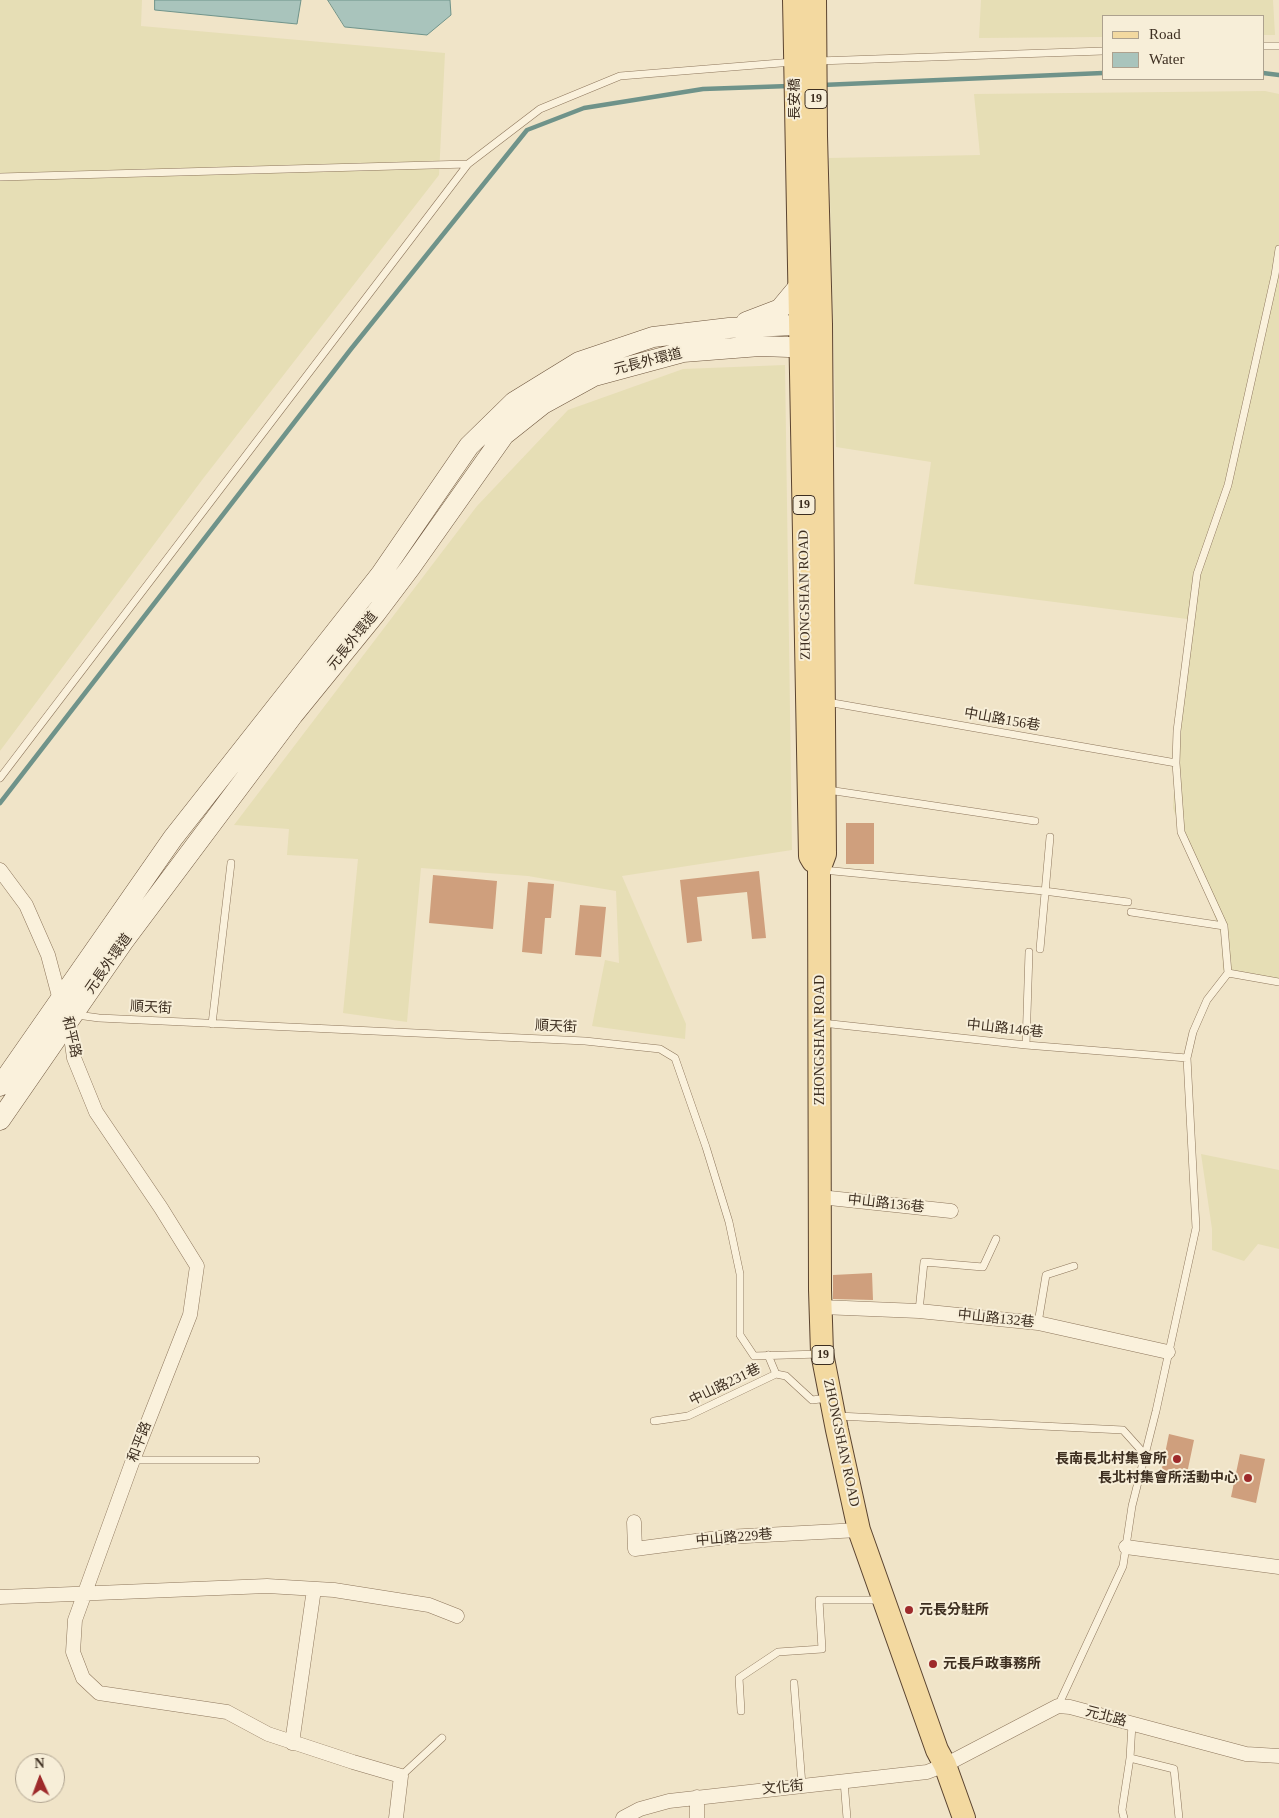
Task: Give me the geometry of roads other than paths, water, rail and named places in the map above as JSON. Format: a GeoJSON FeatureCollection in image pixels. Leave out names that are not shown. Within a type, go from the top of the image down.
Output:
{"type":"FeatureCollection","features":[{"type":"Feature","properties":{"kind":"main road","name":"19"},"geometry":{"type":"LineString","coordinates":[[794,0],[805,61]]}},
{"type":"Feature","properties":{"kind":"main road","name":"19"},"geometry":{"type":"LineString","coordinates":[[805,61],[815,0]]}},
{"type":"Feature","properties":{"kind":"main road","name":"長安橋"},"geometry":{"type":"LineString","coordinates":[[805,61],[806,137]]}},
{"type":"Feature","properties":{"kind":"main road","name":"ZHONGSHAN ROAD"},"geometry":{"type":"LineString","coordinates":[[806,137],[800,285],[811,336],[810,856],[818,870]]}},
{"type":"Feature","properties":{"kind":"main road","name":"ZHONGSHAN ROAD"},"geometry":{"type":"LineString","coordinates":[[806,137],[824,702],[825,854],[818,870],[822,1353],[859,1530],[937,1750],[964,1818]]}},
{"type":"Feature","properties":{"kind":"street"},"geometry":{"type":"LineString","coordinates":[[729,328],[780,309],[800,285]]}},
{"type":"Feature","properties":{"kind":"street","name":"元長外環道"},"geometry":{"type":"LineString","coordinates":[[0,1086],[173,838],[381,574],[469,446],[514,402],[579,362],[653,337],[729,328],[811,336]]}},
{"type":"Feature","properties":{"kind":"street","name":"元長外環道"},"geometry":{"type":"LineString","coordinates":[[0,1120],[72,1019],[129,934],[293,715],[410,568],[504,435],[544,404],[594,376],[682,352],[760,346],[811,336]]}},
{"type":"Feature","properties":{"kind":"street","name":"和平路"},"geometry":{"type":"LineString","coordinates":[[0,870],[26,905],[48,955],[60,1000],[72,1019],[74,1058],[96,1112],[161,1208],[197,1266],[190,1315],[133,1460],[75,1620],[73,1652],[83,1678],[99,1693],[227,1712],[268,1734],[292,1743],[401,1776]]}},
{"type":"Feature","properties":{"kind":"street","name":"中山路136巷"},"geometry":{"type":"LineString","coordinates":[[820,1197],[951,1211]]}},
{"type":"Feature","properties":{"kind":"street","name":"中山路132巷"},"geometry":{"type":"LineString","coordinates":[[821,1307],[919,1311],[1038,1323],[1168,1352]]}},
{"type":"Feature","properties":{"kind":"street","name":"中山路229巷"},"geometry":{"type":"LineString","coordinates":[[634,1522],[635,1549],[726,1537],[859,1530]]}},
{"type":"Feature","properties":{"kind":"street"},"geometry":{"type":"LineString","coordinates":[[1126,1547],[1279,1567]]}},
{"type":"Feature","properties":{"kind":"street"},"geometry":{"type":"LineString","coordinates":[[0,1597],[267,1586],[334,1590],[429,1605],[457,1616]]}},
{"type":"Feature","properties":{"kind":"street"},"geometry":{"type":"LineString","coordinates":[[292,1743],[314,1588]]}},
{"type":"Feature","properties":{"kind":"street"},"geometry":{"type":"LineString","coordinates":[[944,1765],[1058,1706]]}},
{"type":"Feature","properties":{"kind":"street","name":"元北路"},"geometry":{"type":"LineString","coordinates":[[1058,1706],[1070,1707],[1246,1754],[1279,1756]]}},
{"type":"Feature","properties":{"kind":"street","name":"文化街"},"geometry":{"type":"LineString","coordinates":[[623,1818],[640,1809],[669,1801],[927,1772],[944,1765]]}},
{"type":"Feature","properties":{"kind":"street"},"geometry":{"type":"LineString","coordinates":[[399,1817],[401,1776]]}},
{"type":"Feature","properties":{"kind":"street"},"geometry":{"type":"LineString","coordinates":[[697,1797],[697,1818]]}},
{"type":"Feature","properties":{"kind":"lane"},"geometry":{"type":"LineString","coordinates":[[1264,46],[1279,46]]}},
{"type":"Feature","properties":{"kind":"lane"},"geometry":{"type":"LineString","coordinates":[[0,778],[468,164],[540,109],[620,76],[805,61],[1102,52]]}},
{"type":"Feature","properties":{"kind":"lane"},"geometry":{"type":"LineString","coordinates":[[0,177],[468,164]]}},
{"type":"Feature","properties":{"kind":"lane"},"geometry":{"type":"LineString","coordinates":[[1058,1706],[1123,1566],[1132,1506],[1196,1228],[1187,1058],[1193,1032],[1207,1000],[1228,973],[1224,926],[1181,832],[1176,763],[1177,731],[1197,574],[1228,485],[1275,275],[1279,249]]}},
{"type":"Feature","properties":{"kind":"lane","name":"中山路156巷"},"geometry":{"type":"LineString","coordinates":[[824,702],[1176,763]]}},
{"type":"Feature","properties":{"kind":"lane"},"geometry":{"type":"LineString","coordinates":[[825,789],[1035,821]]}},
{"type":"Feature","properties":{"kind":"lane"},"geometry":{"type":"LineString","coordinates":[[1040,949],[1050,837]]}},
{"type":"Feature","properties":{"kind":"lane"},"geometry":{"type":"LineString","coordinates":[[212,1024],[231,863]]}},
{"type":"Feature","properties":{"kind":"lane"},"geometry":{"type":"LineString","coordinates":[[818,870],[1044,891],[1128,902]]}},
{"type":"Feature","properties":{"kind":"lane"},"geometry":{"type":"LineString","coordinates":[[1131,912],[1224,926]]}},
{"type":"Feature","properties":{"kind":"lane"},"geometry":{"type":"LineString","coordinates":[[1026,1044],[1029,952]]}},
{"type":"Feature","properties":{"kind":"lane"},"geometry":{"type":"LineString","coordinates":[[1228,973],[1279,982]]}},
{"type":"Feature","properties":{"kind":"lane","name":"順天街"},"geometry":{"type":"LineString","coordinates":[[72,1019],[98,1018],[585,1041],[660,1049],[675,1058],[706,1147],[729,1222],[740,1274],[740,1335],[754,1356],[822,1353]]}},
{"type":"Feature","properties":{"kind":"lane","name":"中山路146巷"},"geometry":{"type":"LineString","coordinates":[[820,1023],[1187,1058]]}},
{"type":"Feature","properties":{"kind":"lane"},"geometry":{"type":"LineString","coordinates":[[919,1311],[924,1262],[984,1267],[996,1239]]}},
{"type":"Feature","properties":{"kind":"lane"},"geometry":{"type":"LineString","coordinates":[[1038,1323],[1046,1275],[1074,1266]]}},
{"type":"Feature","properties":{"kind":"lane"},"geometry":{"type":"LineString","coordinates":[[768,1355],[776,1374],[786,1376],[812,1400],[833,1407],[1124,1430],[1140,1449],[1144,1458]]}},
{"type":"Feature","properties":{"kind":"lane","name":"中山路231巷"},"geometry":{"type":"LineString","coordinates":[[654,1421],[688,1416],[776,1374]]}},
{"type":"Feature","properties":{"kind":"lane"},"geometry":{"type":"LineString","coordinates":[[133,1460],[256,1460]]}},
{"type":"Feature","properties":{"kind":"lane"},"geometry":{"type":"LineString","coordinates":[[741,1711],[738,1678],[778,1652],[822,1649],[819,1600],[883,1600]]}},
{"type":"Feature","properties":{"kind":"lane"},"geometry":{"type":"LineString","coordinates":[[794,1683],[802,1786]]}},
{"type":"Feature","properties":{"kind":"lane"},"geometry":{"type":"LineString","coordinates":[[1124,1818],[1122,1810],[1130,1758],[1132,1724]]}},
{"type":"Feature","properties":{"kind":"lane"},"geometry":{"type":"LineString","coordinates":[[401,1776],[442,1738]]}},
{"type":"Feature","properties":{"kind":"lane"},"geometry":{"type":"LineString","coordinates":[[1130,1758],[1174,1769],[1179,1818]]}},
{"type":"Feature","properties":{"kind":"lane"},"geometry":{"type":"LineString","coordinates":[[844,1781],[847,1818]]}},
{"type":"Feature","properties":{"kind":"water"},"geometry":{"type":"Polygon","coordinates":[[[155,0],[301,0],[297,24],[155,10],[155,0]]]}},
{"type":"Feature","properties":{"kind":"water"},"geometry":{"type":"Polygon","coordinates":[[[328,0],[450,0],[451,15],[427,35],[345,27],[328,0]]]}},
{"type":"Feature","properties":{"kind":"waterway"},"geometry":{"type":"LineString","coordinates":[[822,85],[1102,73]]}},
{"type":"Feature","properties":{"kind":"waterway"},"geometry":{"type":"LineString","coordinates":[[1264,73],[1279,75]]}},
{"type":"Feature","properties":{"kind":"waterway"},"geometry":{"type":"LineString","coordinates":[[0,803],[351,349],[527,130],[584,108],[703,89],[789,86]]}},
{"type":"Feature","properties":{"kind":"place","name":"長南長北村集會所"},"geometry":{"type":"Point","coordinates":[1177,1459]}},
{"type":"Feature","properties":{"kind":"place","name":"長北村集會所活動中心"},"geometry":{"type":"Point","coordinates":[1248,1478]}},
{"type":"Feature","properties":{"kind":"place","name":"元長分駐所"},"geometry":{"type":"Point","coordinates":[909,1610]}},
{"type":"Feature","properties":{"kind":"place","name":"元長戶政事務所"},"geometry":{"type":"Point","coordinates":[933,1664]}}]}
